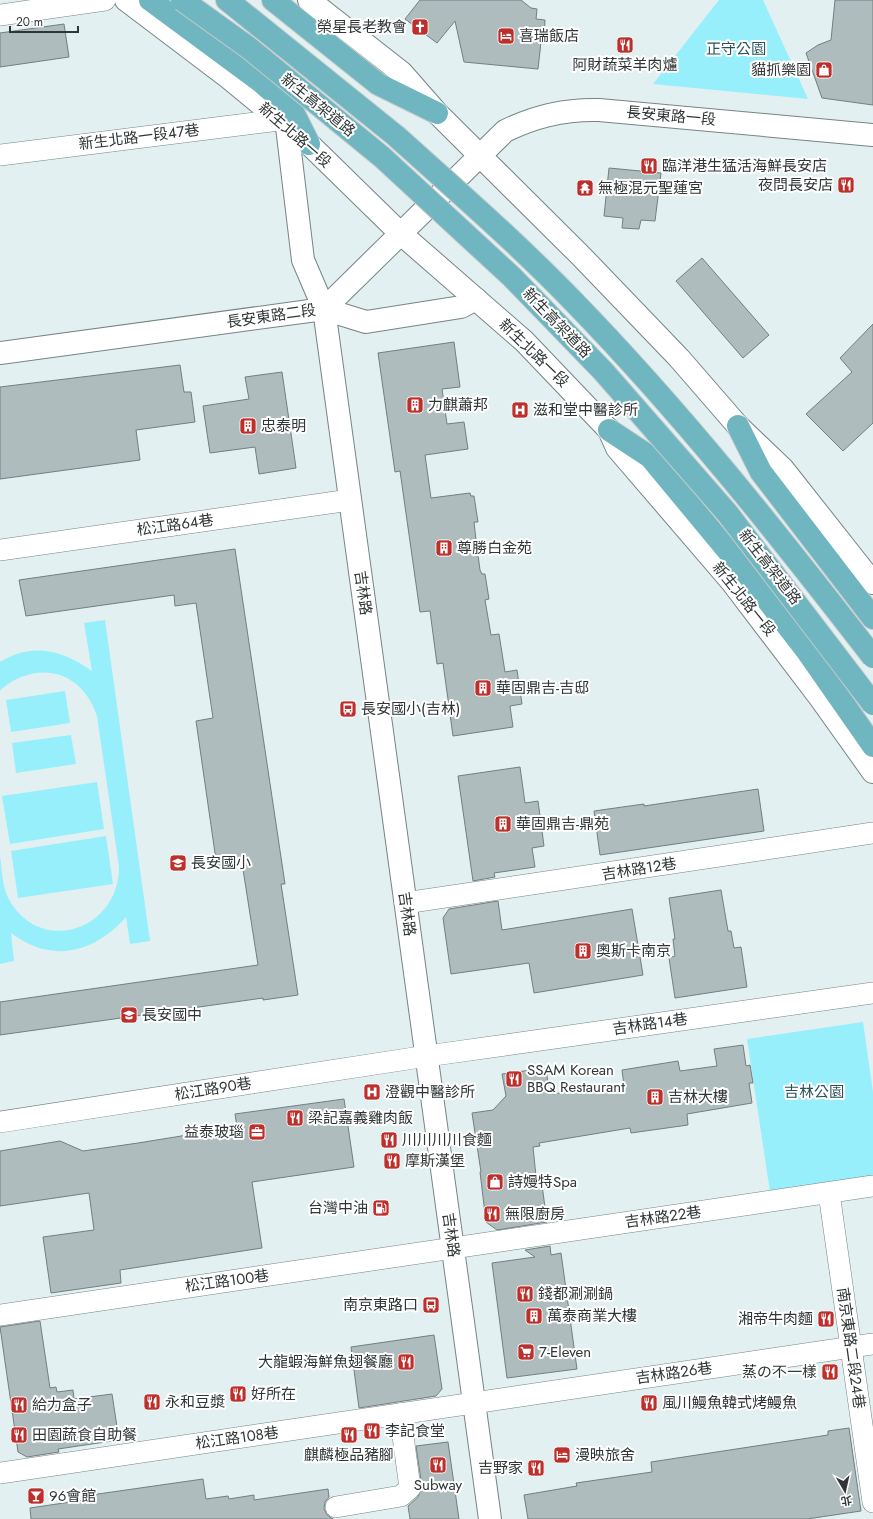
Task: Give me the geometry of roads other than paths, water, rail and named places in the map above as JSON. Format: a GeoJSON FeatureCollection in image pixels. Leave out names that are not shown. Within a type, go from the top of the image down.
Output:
{"type":"FeatureCollection","features":[{"type":"Feature","properties":{"kind":"highway"},"geometry":{"type":"LineString","coordinates":[[150,0],[261,82],[291,108],[309,144]]}},
{"type":"Feature","properties":{"kind":"highway","name":"新生高架道路"},"geometry":{"type":"LineString","coordinates":[[182,0],[249,48],[382,157],[512,277],[603,371],[723,508],[834,650],[873,704]]}},
{"type":"Feature","properties":{"kind":"highway","name":"新生高架道路"},"geometry":{"type":"LineString","coordinates":[[227,0],[396,136],[573,301],[652,386],[774,529],[873,658]]}},
{"type":"Feature","properties":{"kind":"highway"},"geometry":{"type":"LineString","coordinates":[[273,0],[378,84],[437,113]]}},
{"type":"Feature","properties":{"kind":"highway"},"geometry":{"type":"LineString","coordinates":[[738,426],[760,472],[873,618]]}},
{"type":"Feature","properties":{"kind":"highway"},"geometry":{"type":"LineString","coordinates":[[609,430],[650,456],[747,574],[806,650],[873,746]]}},
{"type":"Feature","properties":{"kind":"street"},"geometry":{"type":"LineString","coordinates":[[0,15],[104,0]]}},
{"type":"Feature","properties":{"kind":"street","name":"新生北路一段"},"geometry":{"type":"LineString","coordinates":[[126,0],[229,78],[309,144],[400,233],[524,341],[609,430],[617,448],[732,582],[812,686],[873,772]]}},
{"type":"Feature","properties":{"kind":"street"},"geometry":{"type":"LineString","coordinates":[[309,0],[402,73],[437,113],[480,154],[679,358],[738,426],[783,469],[873,583]]}},
{"type":"Feature","properties":{"kind":"street","name":"長安東路一段"},"geometry":{"type":"LineString","coordinates":[[480,154],[505,131],[516,126],[542,116],[581,109],[873,135]]}},
{"type":"Feature","properties":{"kind":"street","name":"新生北路一段47巷"},"geometry":{"type":"LineString","coordinates":[[0,155],[283,123]]}},
{"type":"Feature","properties":{"kind":"street","name":"吉林路"},"geometry":{"type":"LineString","coordinates":[[283,123],[304,260],[324,309],[490,1519]]}},
{"type":"Feature","properties":{"kind":"street","name":"長安東路二段"},"geometry":{"type":"LineString","coordinates":[[0,353],[324,309],[480,154]]}},
{"type":"Feature","properties":{"kind":"street"},"geometry":{"type":"LineString","coordinates":[[324,309],[366,322],[461,308],[476,299]]}},
{"type":"Feature","properties":{"kind":"street","name":"松江路64巷"},"geometry":{"type":"LineString","coordinates":[[0,550],[350,500]]}},
{"type":"Feature","properties":{"kind":"street","name":"吉林路12巷"},"geometry":{"type":"LineString","coordinates":[[405,903],[873,833]]}},
{"type":"Feature","properties":{"kind":"street","name":"吉林路14巷"},"geometry":{"type":"LineString","coordinates":[[427,1056],[873,993]]}},
{"type":"Feature","properties":{"kind":"street","name":"松江路90巷"},"geometry":{"type":"LineString","coordinates":[[0,1122],[427,1056]]}},
{"type":"Feature","properties":{"kind":"street","name":"吉林路22巷"},"geometry":{"type":"LineString","coordinates":[[453,1248],[873,1186]]}},
{"type":"Feature","properties":{"kind":"street","name":"南京東路二段24巷"},"geometry":{"type":"LineString","coordinates":[[829,1193],[873,1502]]}},
{"type":"Feature","properties":{"kind":"street","name":"松江路100巷"},"geometry":{"type":"LineString","coordinates":[[0,1315],[453,1248]]}},
{"type":"Feature","properties":{"kind":"street","name":"吉林路26巷"},"geometry":{"type":"LineString","coordinates":[[474,1403],[873,1344]]}},
{"type":"Feature","properties":{"kind":"street","name":"松江路108巷"},"geometry":{"type":"LineString","coordinates":[[0,1473],[474,1403]]}},
{"type":"Feature","properties":{"kind":"street"},"geometry":{"type":"LineString","coordinates":[[336,1508],[401,1496],[410,1488],[400,1414]]}},
{"type":"Feature","properties":{"kind":"place","name":"榮星長老教會"},"geometry":{"type":"Point","coordinates":[420,27]}},
{"type":"Feature","properties":{"kind":"place","name":"喜瑞飯店"},"geometry":{"type":"Point","coordinates":[506,36]}},
{"type":"Feature","properties":{"kind":"place","name":"阿財蔬菜羊肉爐"},"geometry":{"type":"Point","coordinates":[625,45]}},
{"type":"Feature","properties":{"kind":"place","name":"貓抓樂園"},"geometry":{"type":"Point","coordinates":[824,70]}},
{"type":"Feature","properties":{"kind":"place","name":"臨洋港生猛活海鮮長安店"},"geometry":{"type":"Point","coordinates":[649,166]}},
{"type":"Feature","properties":{"kind":"place","name":"夜問長安店"},"geometry":{"type":"Point","coordinates":[846,185]}},
{"type":"Feature","properties":{"kind":"place","name":"無極混元聖蓮宮"},"geometry":{"type":"Point","coordinates":[585,188]}},
{"type":"Feature","properties":{"kind":"place","name":"力麒蕭邦"},"geometry":{"type":"Point","coordinates":[415,405]}},
{"type":"Feature","properties":{"kind":"place","name":"滋和堂中醫診所"},"geometry":{"type":"Point","coordinates":[520,410]}},
{"type":"Feature","properties":{"kind":"place","name":"忠泰明"},"geometry":{"type":"Point","coordinates":[248,426]}},
{"type":"Feature","properties":{"kind":"place","name":"尊勝白金苑"},"geometry":{"type":"Point","coordinates":[444,548]}},
{"type":"Feature","properties":{"kind":"place","name":"華固鼎吉-吉邸"},"geometry":{"type":"Point","coordinates":[483,688]}},
{"type":"Feature","properties":{"kind":"place","name":"長安國小(吉林)"},"geometry":{"type":"Point","coordinates":[348,709]}},
{"type":"Feature","properties":{"kind":"place","name":"華固鼎吉-鼎苑"},"geometry":{"type":"Point","coordinates":[503,824]}},
{"type":"Feature","properties":{"kind":"place","name":"長安國小"},"geometry":{"type":"Point","coordinates":[178,863]}},
{"type":"Feature","properties":{"kind":"place","name":"奧斯卡南京"},"geometry":{"type":"Point","coordinates":[583,951]}},
{"type":"Feature","properties":{"kind":"place","name":"長安國中"},"geometry":{"type":"Point","coordinates":[129,1015]}},
{"type":"Feature","properties":{"kind":"place","name":"SSAM Korean BBQ Restaurant"},"geometry":{"type":"Point","coordinates":[514,1079]}},
{"type":"Feature","properties":{"kind":"place","name":"澄觀中醫診所"},"geometry":{"type":"Point","coordinates":[372,1092]}},
{"type":"Feature","properties":{"kind":"place","name":"吉林大樓"},"geometry":{"type":"Point","coordinates":[655,1097]}},
{"type":"Feature","properties":{"kind":"place","name":"梁記嘉義雞肉飯"},"geometry":{"type":"Point","coordinates":[295,1118]}},
{"type":"Feature","properties":{"kind":"place","name":"益泰玻瑙"},"geometry":{"type":"Point","coordinates":[257,1132]}},
{"type":"Feature","properties":{"kind":"place","name":"川川川川食麵"},"geometry":{"type":"Point","coordinates":[389,1140]}},
{"type":"Feature","properties":{"kind":"place","name":"摩斯漢堡"},"geometry":{"type":"Point","coordinates":[392,1161]}},
{"type":"Feature","properties":{"kind":"place","name":"詩嫚特Spa"},"geometry":{"type":"Point","coordinates":[495,1182]}},
{"type":"Feature","properties":{"kind":"place","name":"台灣中油"},"geometry":{"type":"Point","coordinates":[381,1208]}},
{"type":"Feature","properties":{"kind":"place","name":"無限廚房"},"geometry":{"type":"Point","coordinates":[492,1214]}},
{"type":"Feature","properties":{"kind":"place","name":"錢都涮涮鍋"},"geometry":{"type":"Point","coordinates":[525,1294]}},
{"type":"Feature","properties":{"kind":"place","name":"南京東路口"},"geometry":{"type":"Point","coordinates":[431,1305]}},
{"type":"Feature","properties":{"kind":"place","name":"萬泰商業大樓"},"geometry":{"type":"Point","coordinates":[534,1316]}},
{"type":"Feature","properties":{"kind":"place","name":"湘帝牛肉麵"},"geometry":{"type":"Point","coordinates":[826,1319]}},
{"type":"Feature","properties":{"kind":"place","name":"7-Eleven"},"geometry":{"type":"Point","coordinates":[526,1352]}},
{"type":"Feature","properties":{"kind":"place","name":"大龍蝦海鮮魚翅餐廳"},"geometry":{"type":"Point","coordinates":[406,1362]}},
{"type":"Feature","properties":{"kind":"place","name":"蒸の不一樣"},"geometry":{"type":"Point","coordinates":[830,1372]}},
{"type":"Feature","properties":{"kind":"place","name":"好所在"},"geometry":{"type":"Point","coordinates":[238,1394]}},
{"type":"Feature","properties":{"kind":"place","name":"永和豆漿"},"geometry":{"type":"Point","coordinates":[152,1402]}},
{"type":"Feature","properties":{"kind":"place","name":"風川鰻魚韓式烤鰻魚"},"geometry":{"type":"Point","coordinates":[649,1403]}},
{"type":"Feature","properties":{"kind":"place","name":"給力盒子"},"geometry":{"type":"Point","coordinates":[19,1405]}},
{"type":"Feature","properties":{"kind":"place","name":"李記食堂"},"geometry":{"type":"Point","coordinates":[372,1431]}},
{"type":"Feature","properties":{"kind":"place","name":"田園蔬食自助餐"},"geometry":{"type":"Point","coordinates":[19,1435]}},
{"type":"Feature","properties":{"kind":"place","name":"麒麟極品豬腳"},"geometry":{"type":"Point","coordinates":[349,1435]}},
{"type":"Feature","properties":{"kind":"place","name":"漫映旅舍"},"geometry":{"type":"Point","coordinates":[562,1455]}},
{"type":"Feature","properties":{"kind":"place","name":"Subway"},"geometry":{"type":"Point","coordinates":[438,1465]}},
{"type":"Feature","properties":{"kind":"place","name":"吉野家"},"geometry":{"type":"Point","coordinates":[536,1468]}},
{"type":"Feature","properties":{"kind":"place","name":"96會館"},"geometry":{"type":"Point","coordinates":[36,1496]}},
{"type":"Feature","properties":{"kind":"park label","name":"正守公園"},"geometry":{"type":"Point","coordinates":[736,49]}},
{"type":"Feature","properties":{"kind":"park label","name":"吉林公園"},"geometry":{"type":"Point","coordinates":[814,1092]}}]}
